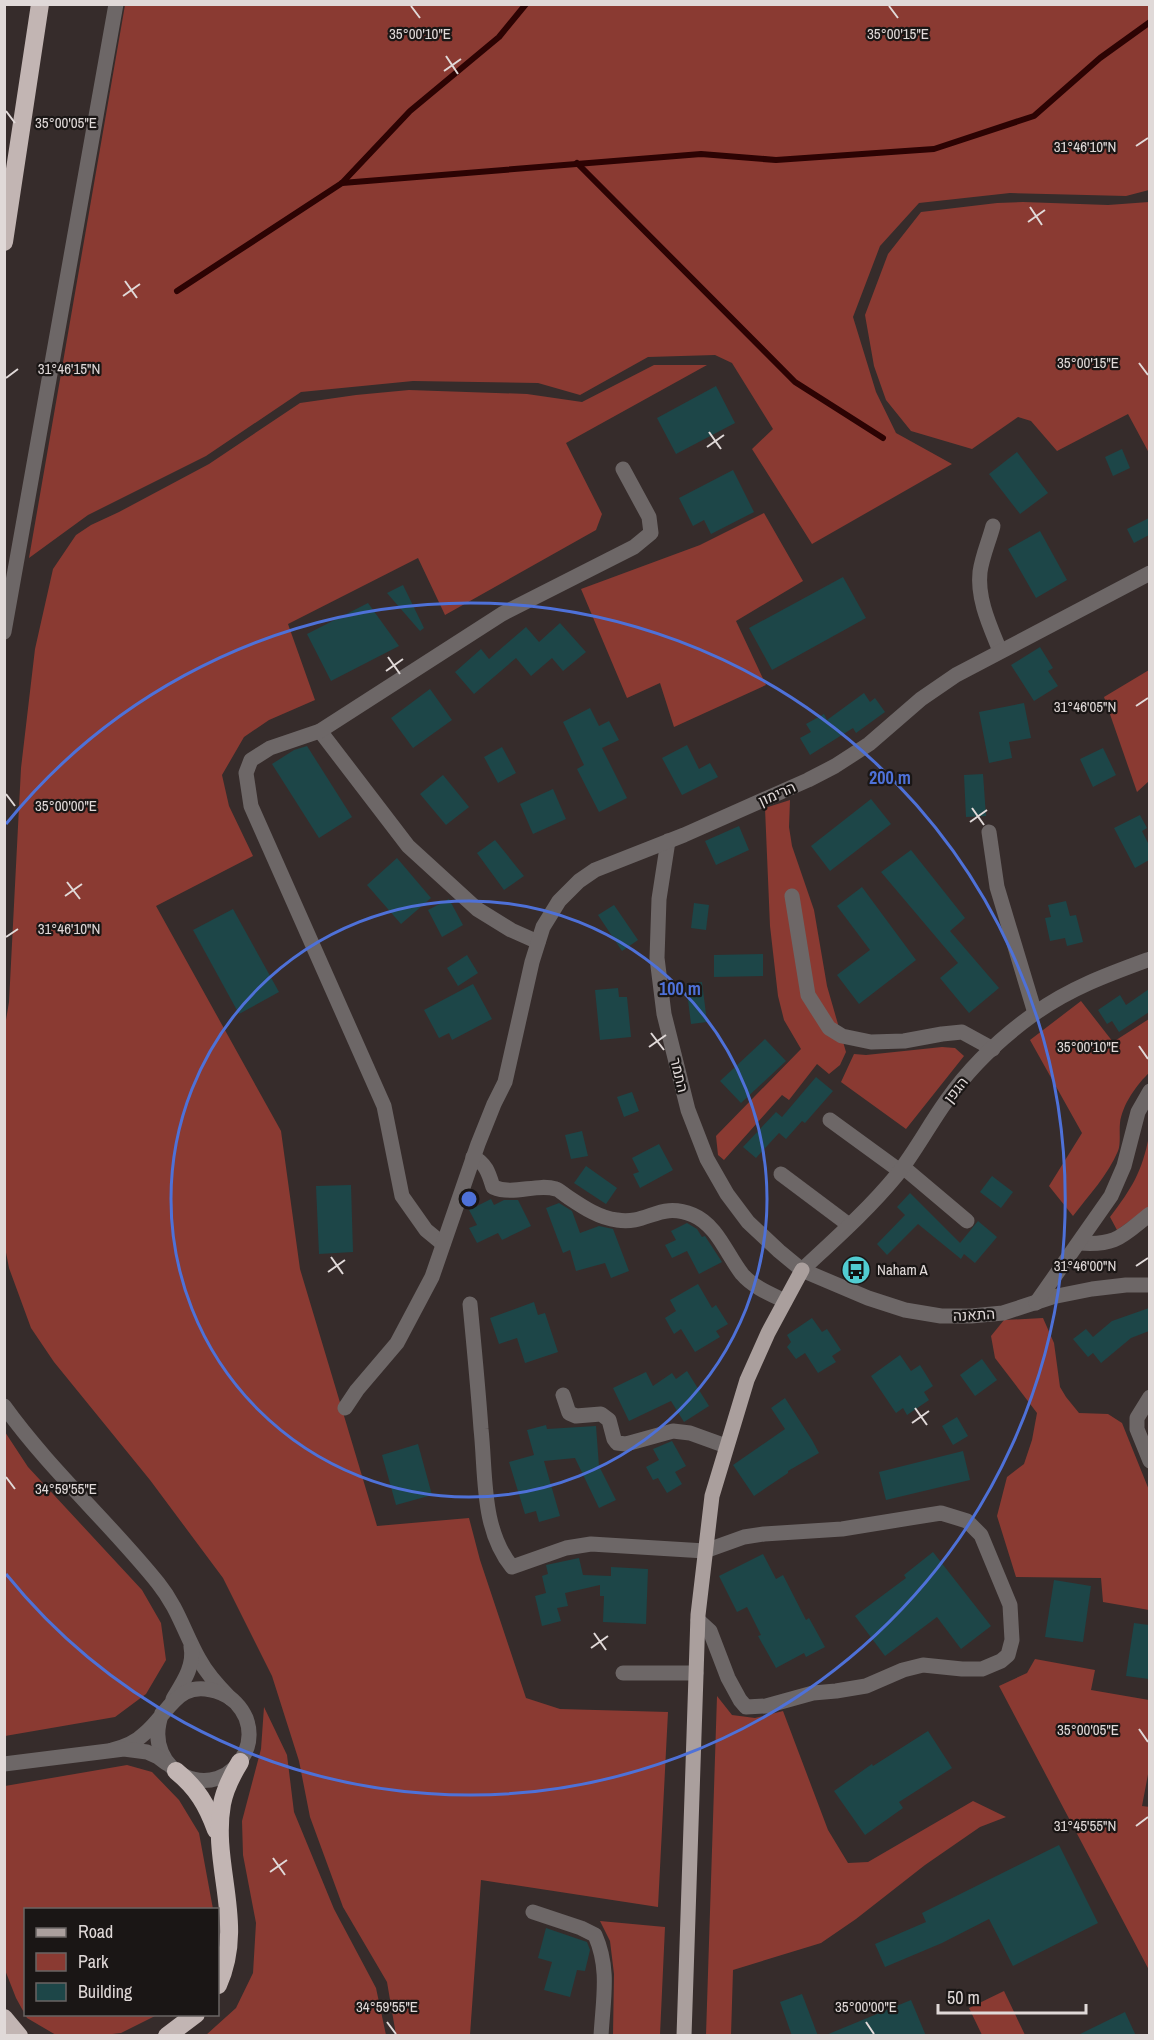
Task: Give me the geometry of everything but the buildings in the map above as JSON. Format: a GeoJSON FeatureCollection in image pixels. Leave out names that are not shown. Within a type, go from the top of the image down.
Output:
{"type":"FeatureCollection","features":[{"type":"Feature","properties":{"kind":"highway"},"geometry":{"type":"LineString","coordinates":[[4,242],[40,4]]}},
{"type":"Feature","properties":{"kind":"highway"},"geometry":{"type":"LineString","coordinates":[[13,184],[51,4]]}},
{"type":"Feature","properties":{"kind":"highway"},"geometry":{"type":"LineString","coordinates":[[219,1981],[228,1953],[230,1931],[220,1829],[222,1802],[227,1785],[240,1762]]}},
{"type":"Feature","properties":{"kind":"highway"},"geometry":{"type":"LineString","coordinates":[[173,1769],[194,1787],[204,1801],[222,1854]]}},
{"type":"Feature","properties":{"kind":"highway"},"geometry":{"type":"LineString","coordinates":[[168,2036],[193,2016]]}},
{"type":"Feature","properties":{"kind":"highway"},"geometry":{"type":"LineString","coordinates":[[4,2018],[19,2036]]}},
{"type":"Feature","properties":{"kind":"main road"},"geometry":{"type":"LineString","coordinates":[[684,2036],[698,1620],[712,1496],[747,1380],[768,1333],[802,1270]]}},
{"type":"Feature","properties":{"kind":"street"},"geometry":{"type":"LineString","coordinates":[[4,632],[116,4]]}},
{"type":"Feature","properties":{"kind":"street"},"geometry":{"type":"LineString","coordinates":[[443,1244],[426,1230],[402,1196],[384,1106],[251,806],[246,773],[251,760],[270,748],[320,731],[502,614],[634,547],[651,533],[649,517],[623,469]]}},
{"type":"Feature","properties":{"kind":"street"},"geometry":{"type":"LineString","coordinates":[[993,526],[980,572],[980,590],[985,614],[1000,651]]}},
{"type":"Feature","properties":{"kind":"street","name":"הרימון"},"geometry":{"type":"LineString","coordinates":[[345,1408],[357,1390],[397,1343],[432,1277],[473,1157],[494,1104],[506,1082],[538,942],[543,927],[559,901],[579,881],[595,870],[668,841],[836,766],[869,744],[921,699],[956,675],[1149,573]]}},
{"type":"Feature","properties":{"kind":"street"},"geometry":{"type":"LineString","coordinates":[[320,731],[408,846],[477,909],[511,930],[538,942]]}},
{"type":"Feature","properties":{"kind":"street"},"geometry":{"type":"LineString","coordinates":[[989,832],[997,887],[1035,1013]]}},
{"type":"Feature","properties":{"kind":"street","name":"התמר"},"geometry":{"type":"LineString","coordinates":[[668,841],[659,899],[657,958],[664,1014],[688,1110],[707,1159],[727,1194],[748,1222],[802,1270]]}},
{"type":"Feature","properties":{"kind":"street"},"geometry":{"type":"LineString","coordinates":[[792,896],[808,995],[829,1028],[842,1036],[871,1042],[904,1041],[962,1032],[993,1049]]}},
{"type":"Feature","properties":{"kind":"street","name":"הגפן"},"geometry":{"type":"LineString","coordinates":[[802,1270],[849,1225],[901,1169],[947,1099],[993,1049],[1035,1013],[1086,982],[1149,959]]}},
{"type":"Feature","properties":{"kind":"street"},"geometry":{"type":"LineString","coordinates":[[1036,1303],[1111,1196],[1124,1166],[1138,1112],[1149,1091]]}},
{"type":"Feature","properties":{"kind":"street"},"geometry":{"type":"LineString","coordinates":[[830,1120],[901,1169],[967,1221]]}},
{"type":"Feature","properties":{"kind":"street"},"geometry":{"type":"LineString","coordinates":[[473,1157],[481,1160],[488,1171],[493,1187],[502,1191],[557,1189],[600,1216],[619,1221],[637,1220],[666,1210],[677,1210],[695,1216],[708,1225],[750,1282],[785,1301]]}},
{"type":"Feature","properties":{"kind":"street"},"geometry":{"type":"LineString","coordinates":[[781,1174],[849,1225]]}},
{"type":"Feature","properties":{"kind":"street"},"geometry":{"type":"LineString","coordinates":[[1079,1243],[1099,1245],[1112,1242],[1149,1214]]}},
{"type":"Feature","properties":{"kind":"street","name":"התאנה"},"geometry":{"type":"LineString","coordinates":[[802,1270],[868,1298],[904,1310],[941,1316],[1003,1313],[1092,1289],[1149,1285]]}},
{"type":"Feature","properties":{"kind":"street"},"geometry":{"type":"LineString","coordinates":[[470,1304],[484,1479],[490,1517],[504,1556],[512,1567],[566,1548],[591,1544],[705,1551],[744,1537],[842,1529],[941,1513],[967,1521],[981,1535],[1010,1605],[1012,1640],[1008,1655],[1001,1661],[981,1669],[923,1665],[903,1670],[866,1686],[813,1693],[766,1706],[746,1707],[728,1678],[710,1631],[698,1620]]}},
{"type":"Feature","properties":{"kind":"street"},"geometry":{"type":"LineString","coordinates":[[563,1395],[569,1413],[576,1416],[601,1414],[609,1420],[617,1443],[626,1444],[673,1431],[690,1433],[726,1446]]}},
{"type":"Feature","properties":{"kind":"street"},"geometry":{"type":"LineString","coordinates":[[1149,1397],[1137,1418],[1137,1429],[1149,1461]]}},
{"type":"Feature","properties":{"kind":"street"},"geometry":{"type":"LineString","coordinates":[[4,1406],[36,1447],[158,1583],[173,1605],[205,1669],[241,1708],[249,1728],[246,1749],[240,1762],[223,1776],[209,1780],[195,1780],[173,1769],[158,1756],[130,1749],[4,1764]]}},
{"type":"Feature","properties":{"kind":"street"},"geometry":{"type":"LineString","coordinates":[[173,1769],[162,1755],[158,1741],[158,1727],[189,1667],[192,1653],[190,1638]]}},
{"type":"Feature","properties":{"kind":"street"},"geometry":{"type":"LineString","coordinates":[[623,1673],[696,1673]]}},
{"type":"Feature","properties":{"kind":"street"},"geometry":{"type":"LineString","coordinates":[[112,1750],[128,1745],[142,1736],[183,1693],[197,1689],[218,1691],[230,1698]]}},
{"type":"Feature","properties":{"kind":"street"},"geometry":{"type":"LineString","coordinates":[[533,1912],[595,1935],[605,1965],[601,2036]]}},
{"type":"Feature","properties":{"kind":"green space"},"geometry":{"type":"Polygon","coordinates":[[[125,5],[1149,5],[1149,190],[1126,196],[1010,193],[919,203],[880,246],[853,317],[876,392],[896,433],[952,464],[812,544],[752,449],[773,429],[732,363],[715,355],[648,357],[580,395],[538,383],[413,381],[301,392],[206,456],[88,515],[29,558],[125,5]]]}},
{"type":"Feature","properties":{"kind":"green space"},"geometry":{"type":"Polygon","coordinates":[[[1023,202],[1108,205],[1149,202],[1149,453],[1128,414],[1057,451],[1031,421],[1018,417],[972,449],[911,431],[886,400],[874,366],[865,315],[888,254],[921,212],[1023,202]]]}},
{"type":"Feature","properties":{"kind":"green space"},"geometry":{"type":"Polygon","coordinates":[[[654,365],[707,365],[566,443],[602,514],[596,530],[445,615],[418,558],[288,624],[315,700],[269,720],[244,737],[222,775],[229,806],[253,856],[156,906],[281,1131],[300,1269],[377,1526],[469,1518],[480,1560],[526,1698],[560,1709],[668,1712],[658,1907],[481,1880],[470,2035],[396,2035],[387,1982],[343,1907],[310,1817],[299,1761],[272,1676],[223,1578],[150,1480],[54,1362],[31,1328],[9,1268],[4,1242],[4,1032],[9,1002],[21,768],[35,649],[53,569],[76,535],[209,464],[300,403],[409,390],[527,394],[582,402],[654,365]]]}},
{"type":"Feature","properties":{"kind":"green space"},"geometry":{"type":"Polygon","coordinates":[[[764,513],[803,581],[736,621],[766,685],[674,727],[660,683],[627,698],[581,589],[700,545],[764,513]]]}},
{"type":"Feature","properties":{"kind":"green space"},"geometry":{"type":"Polygon","coordinates":[[[1149,670],[1149,781],[1137,792],[1104,697],[1149,670]]]}},
{"type":"Feature","properties":{"kind":"green space"},"geometry":{"type":"Polygon","coordinates":[[[790,800],[789,827],[792,846],[814,910],[827,986],[846,1052],[840,1065],[829,1074],[817,1064],[789,1100],[782,1095],[724,1160],[718,1155],[716,1136],[801,1049],[784,1020],[778,996],[770,926],[765,808],[790,800]]]}},
{"type":"Feature","properties":{"kind":"green space"},"geometry":{"type":"Polygon","coordinates":[[[1081,1001],[1113,1042],[1149,1019],[1150,1072],[1135,1089],[1121,1116],[1119,1148],[1114,1160],[1098,1185],[1073,1216],[1049,1186],[1082,1133],[1030,1040],[1081,1001]]]}},
{"type":"Feature","properties":{"kind":"green space"},"geometry":{"type":"Polygon","coordinates":[[[942,1047],[955,1048],[964,1056],[906,1129],[841,1082],[854,1054],[866,1055],[942,1047]]]}},
{"type":"Feature","properties":{"kind":"green space"},"geometry":{"type":"Polygon","coordinates":[[[1149,1136],[1149,1207],[1117,1230],[1110,1217],[1135,1179],[1149,1136]]]}},
{"type":"Feature","properties":{"kind":"green space"},"geometry":{"type":"Polygon","coordinates":[[[1043,1318],[1054,1343],[1060,1387],[1066,1397],[1079,1413],[1108,1414],[1122,1423],[1149,1490],[1149,1610],[1103,1602],[1101,1578],[1016,1577],[997,1516],[1007,1477],[1024,1464],[1032,1440],[1037,1413],[995,1358],[991,1336],[1004,1320],[1043,1318]]]}},
{"type":"Feature","properties":{"kind":"green space"},"geometry":{"type":"Polygon","coordinates":[[[5,1432],[28,1467],[142,1590],[161,1623],[166,1660],[146,1694],[115,1717],[5,1736],[5,1432]]]}},
{"type":"Feature","properties":{"kind":"green space"},"geometry":{"type":"Polygon","coordinates":[[[1035,1659],[1095,1670],[1091,1690],[1149,1700],[1149,1769],[1142,1806],[1150,1807],[1149,1970],[999,1686],[1027,1673],[1035,1659]]]}},
{"type":"Feature","properties":{"kind":"green space"},"geometry":{"type":"Polygon","coordinates":[[[717,1696],[732,1715],[755,1718],[783,1711],[828,1830],[848,1863],[868,1862],[973,1801],[1006,1817],[980,1827],[821,1943],[733,1970],[731,2036],[706,2035],[717,1696]]]}},
{"type":"Feature","properties":{"kind":"green space"},"geometry":{"type":"Polygon","coordinates":[[[264,1707],[287,1755],[294,1812],[334,1909],[376,1988],[386,2035],[206,2035],[236,2008],[253,1973],[256,1923],[243,1855],[242,1821],[261,1749],[264,1707]]]}},
{"type":"Feature","properties":{"kind":"green space"},"geometry":{"type":"Polygon","coordinates":[[[127,1765],[152,1772],[179,1800],[199,1833],[213,1908],[24,1908],[24,2013],[5,1970],[5,1786],[127,1765]]]}},
{"type":"Feature","properties":{"kind":"green space"},"geometry":{"type":"Polygon","coordinates":[[[600,1921],[665,1927],[660,2035],[613,2035],[614,1974],[610,1941],[600,1921]]]}},
{"type":"Feature","properties":{"kind":"green space"},"geometry":{"type":"Polygon","coordinates":[[[1004,1991],[1025,2035],[982,2035],[969,2008],[1004,1991]]]}},
{"type":"Feature","properties":{"kind":"green space"},"geometry":{"type":"Polygon","coordinates":[[[26,2016],[155,2016],[121,2033],[95,2036],[56,2035],[26,2016]]]}},
{"type":"Feature","properties":{"kind":"waterway"},"geometry":{"type":"LineString","coordinates":[[177,291],[342,183],[410,111],[499,37],[526,4]]}},
{"type":"Feature","properties":{"kind":"waterway"},"geometry":{"type":"LineString","coordinates":[[342,183],[701,154],[776,160],[934,149],[1034,116],[1100,58],[1150,22]]}},
{"type":"Feature","properties":{"kind":"waterway"},"geometry":{"type":"LineString","coordinates":[[577,163],[795,382],[883,438]]}},
{"type":"Feature","properties":{"kind":"place","name":"Naham A"},"geometry":{"type":"Point","coordinates":[856,1270]}}]}
